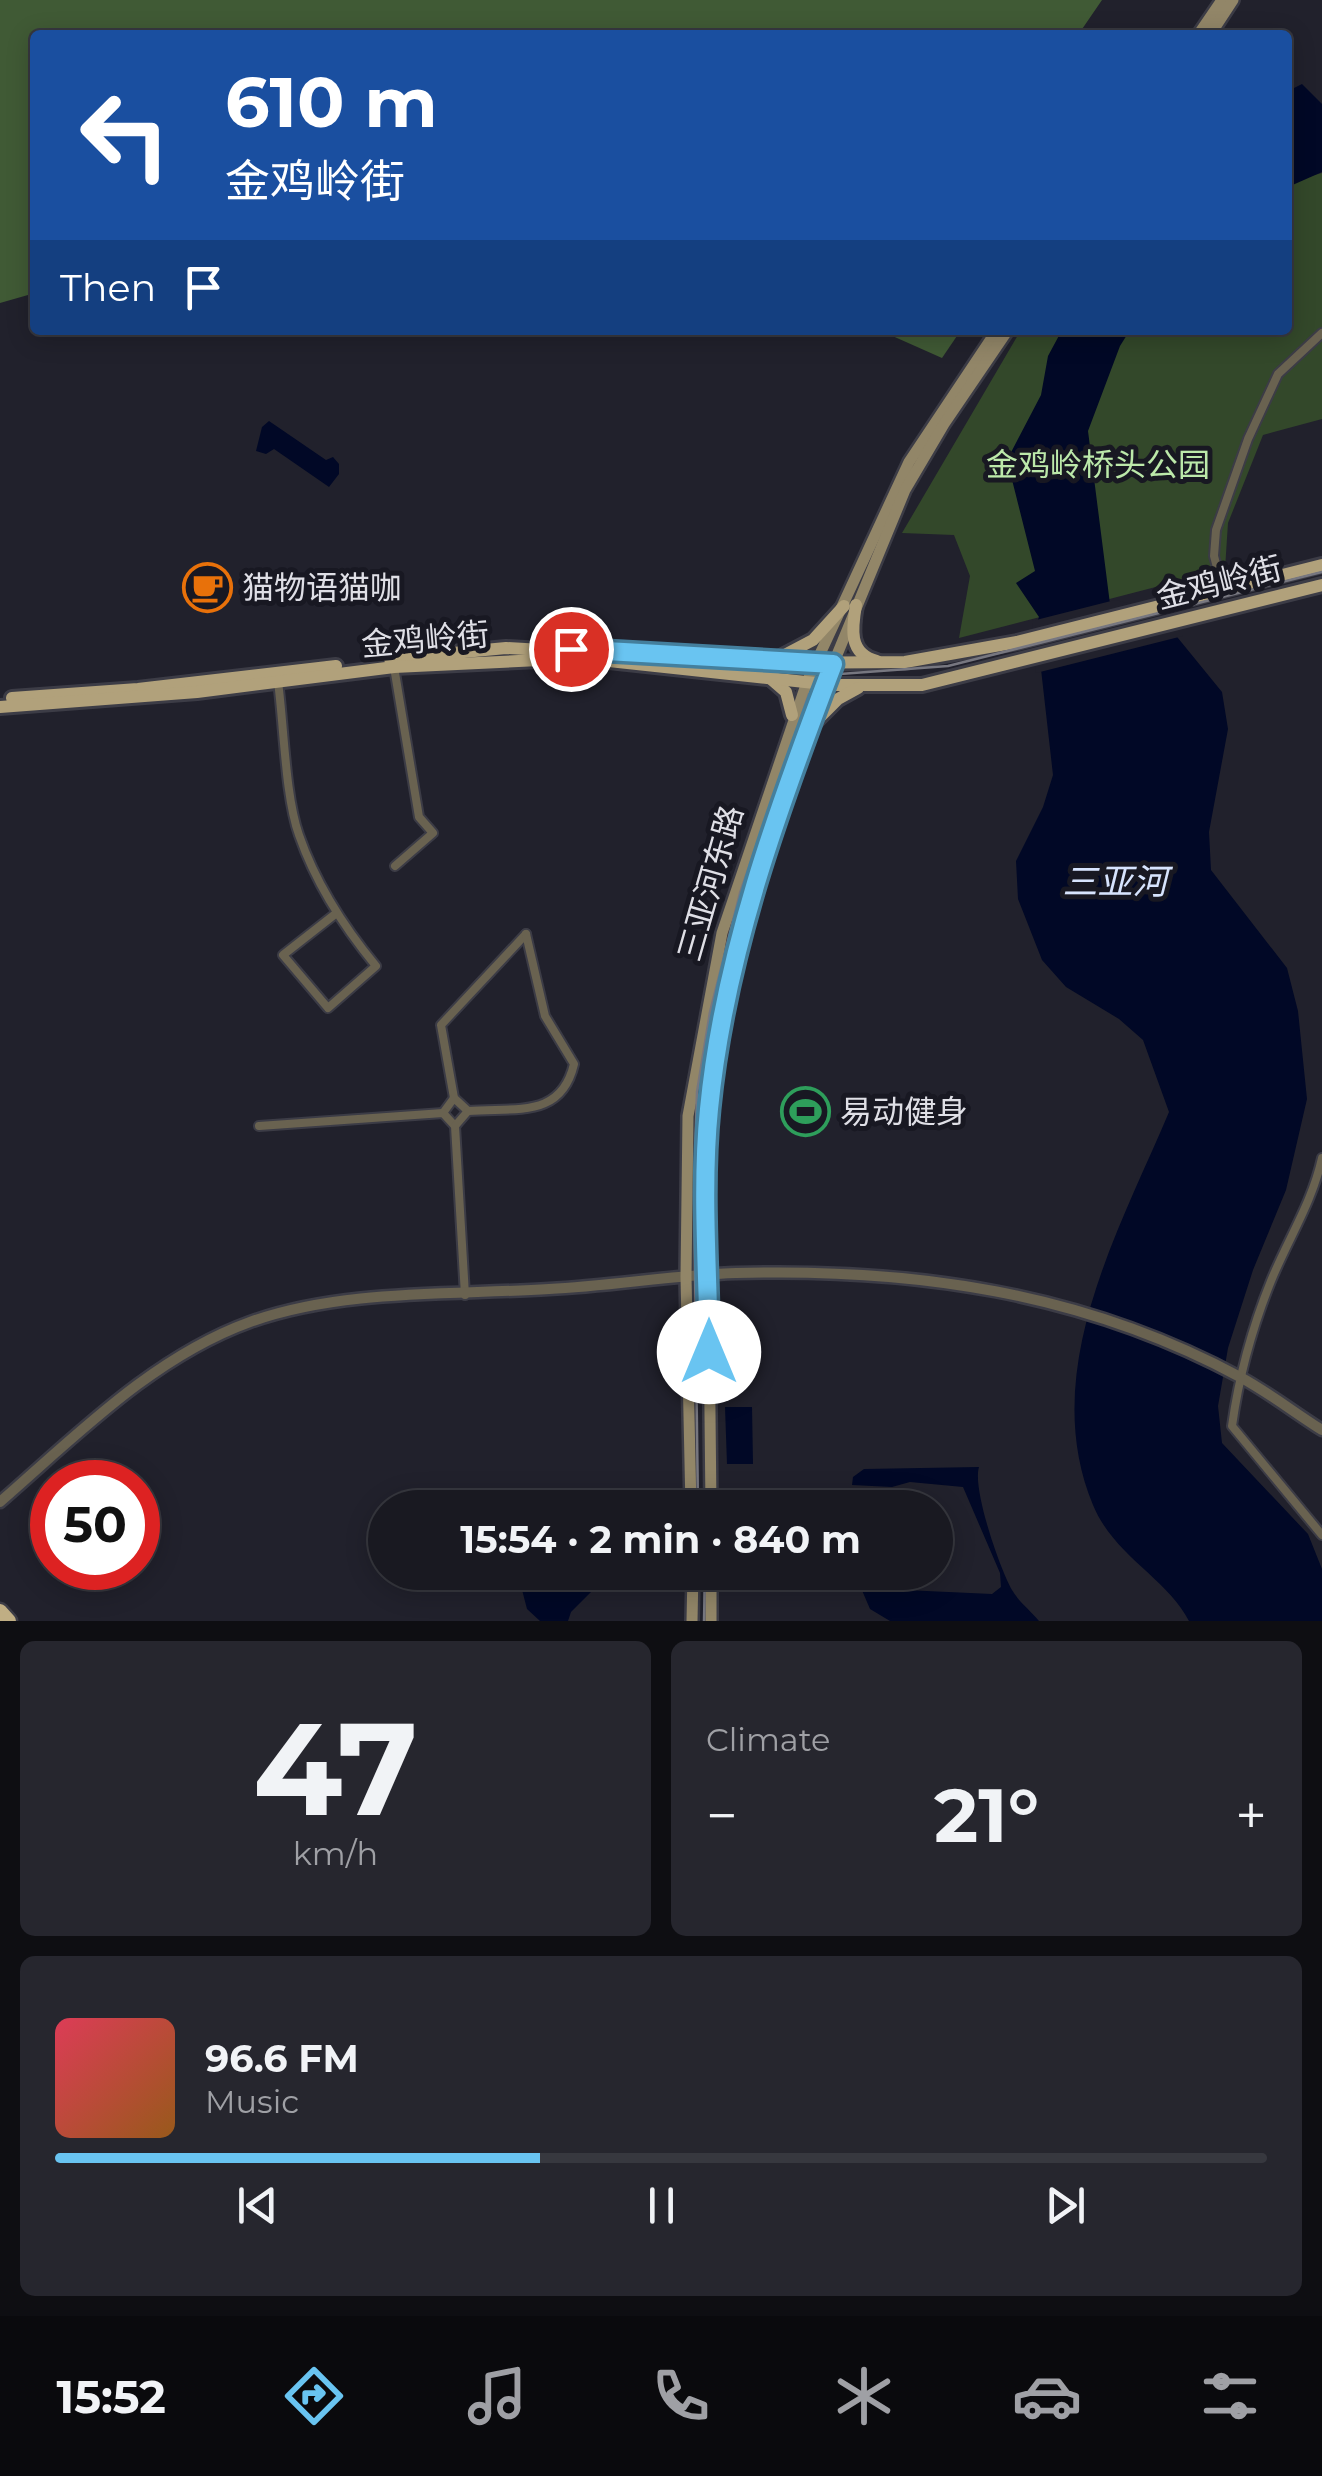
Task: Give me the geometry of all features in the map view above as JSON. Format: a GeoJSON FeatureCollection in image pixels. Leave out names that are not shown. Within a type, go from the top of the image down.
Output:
{"type":"FeatureCollection","features":[{"type":"Feature","properties":{"kind":"highway"},"geometry":{"type":"LineString","coordinates":[[0,1610],[8,1621]]}},
{"type":"Feature","properties":{"kind":"main road"},"geometry":{"type":"LineString","coordinates":[[1201,30],[1222,0]]}},
{"type":"Feature","properties":{"kind":"main road"},"geometry":{"type":"LineString","coordinates":[[1213,30],[1234,0]]}},
{"type":"Feature","properties":{"kind":"main road","name":"三亚河东路"},"geometry":{"type":"LineString","coordinates":[[710,1490],[707,1130],[723,1008],[752,897],[814,723],[850,605],[910,462],[994,335]]}},
{"type":"Feature","properties":{"kind":"main road","name":"三亚河东路"},"geometry":{"type":"LineString","coordinates":[[691,1490],[686,1276],[688,1116],[708,990],[733,892],[806,682],[850,605],[906,490],[944,424],[1005,335]]}},
{"type":"Feature","properties":{"kind":"main road","name":"金鸡岭街"},"geometry":{"type":"LineString","coordinates":[[0,706],[94,702],[394,666],[581,658],[765,669],[884,663],[1017,642],[1322,565]]}},
{"type":"Feature","properties":{"kind":"main road","name":"金鸡岭街"},"geometry":{"type":"LineString","coordinates":[[0,699],[138,690],[506,648],[765,669],[826,684],[922,685],[1322,585]]}},
{"type":"Feature","properties":{"kind":"main road"},"geometry":{"type":"LineString","coordinates":[[850,605],[857,648],[870,660],[884,663]]}},
{"type":"Feature","properties":{"kind":"main road"},"geometry":{"type":"LineString","coordinates":[[792,715],[786,692],[765,669],[804,647],[850,605]]}},
{"type":"Feature","properties":{"kind":"main road"},"geometry":{"type":"LineString","coordinates":[[814,723],[845,694],[862,687]]}},
{"type":"Feature","properties":{"kind":"main road"},"geometry":{"type":"LineString","coordinates":[[692,1621],[693,1590]]}},
{"type":"Feature","properties":{"kind":"main road"},"geometry":{"type":"LineString","coordinates":[[711,1590],[711,1621]]}},
{"type":"Feature","properties":{"kind":"street"},"geometry":{"type":"LineString","coordinates":[[1223,590],[1214,556],[1216,530],[1248,440],[1278,374],[1322,332]]}},
{"type":"Feature","properties":{"kind":"street"},"geometry":{"type":"LineString","coordinates":[[394,666],[419,817],[433,833],[394,866]]}},
{"type":"Feature","properties":{"kind":"street"},"geometry":{"type":"LineString","coordinates":[[278,682],[298,833],[334,915],[376,966],[328,1008],[283,955],[334,915]]}},
{"type":"Feature","properties":{"kind":"street"},"geometry":{"type":"LineString","coordinates":[[464,1295],[456,1126],[468,1111],[535,1106],[556,1100],[568,1087],[574,1064],[545,1016],[526,934],[441,1025],[454,1098],[468,1111]]}},
{"type":"Feature","properties":{"kind":"street"},"geometry":{"type":"LineString","coordinates":[[443,1113],[454,1098]]}},
{"type":"Feature","properties":{"kind":"street"},"geometry":{"type":"LineString","coordinates":[[260,1126],[443,1113],[456,1126]]}},
{"type":"Feature","properties":{"kind":"street"},"geometry":{"type":"LineString","coordinates":[[1322,1158],[1309,1201],[1272,1279],[1236,1375],[1232,1426],[1322,1536]]}},
{"type":"Feature","properties":{"kind":"street"},"geometry":{"type":"LineString","coordinates":[[0,1502],[160,1370],[247,1323],[314,1306],[686,1276],[912,1277],[970,1284],[1080,1312],[1157,1338],[1236,1375],[1322,1430]]}},
{"type":"Feature","properties":{"kind":"green space"},"geometry":{"type":"Polygon","coordinates":[[[0,0],[1102,0],[1081,30],[30,30],[30,294],[0,303],[0,0]]]}},
{"type":"Feature","properties":{"kind":"green space","name":"金鸡岭桥头公园"},"geometry":{"type":"Polygon","coordinates":[[[1292,172],[1307,177],[1322,173],[1322,419],[1263,435],[1228,523],[1225,569],[959,638],[970,576],[954,535],[902,533],[1018,335],[1292,335],[1292,172]]]}},
{"type":"Feature","properties":{"kind":"green space"},"geometry":{"type":"Polygon","coordinates":[[[890,335],[958,335],[942,358],[890,335]]]}},
{"type":"Feature","properties":{"kind":"water"},"geometry":{"type":"Polygon","coordinates":[[[1302,84],[1322,104],[1322,172],[1292,185],[1292,89],[1302,84]]]}},
{"type":"Feature","properties":{"kind":"water","name":"三亚河"},"geometry":{"type":"Polygon","coordinates":[[[1059,335],[1127,335],[1088,431],[1110,604],[1160,616],[1222,692],[1228,729],[1209,832],[1211,870],[1287,968],[1298,1011],[1307,1099],[1286,1190],[1253,1270],[1228,1348],[1218,1406],[1222,1443],[1308,1534],[1322,1569],[1322,1621],[1189,1621],[1168,1592],[1102,1523],[1078,1455],[1074,1405],[1079,1354],[1091,1304],[1108,1254],[1169,1112],[1143,1040],[1119,1019],[1066,987],[1042,960],[1018,899],[1016,861],[1043,807],[1053,775],[1036,625],[1039,617],[1016,583],[1035,571],[1007,460],[1041,395],[1048,356],[1059,335]]]}},
{"type":"Feature","properties":{"kind":"water"},"geometry":{"type":"Polygon","coordinates":[[[269,421],[326,460],[333,457],[339,464],[339,474],[329,487],[274,449],[266,454],[256,451],[262,427],[269,421]]]}},
{"type":"Feature","properties":{"kind":"water"},"geometry":{"type":"Polygon","coordinates":[[[725,1407],[752,1407],[753,1464],[727,1464],[725,1407]]]}},
{"type":"Feature","properties":{"kind":"water"},"geometry":{"type":"Polygon","coordinates":[[[979,1467],[983,1510],[1001,1565],[1015,1594],[1039,1621],[890,1621],[870,1609],[862,1590],[992,1594],[1001,1587],[1000,1573],[963,1487],[910,1482],[892,1487],[852,1485],[853,1477],[864,1469],[979,1467]]]}},
{"type":"Feature","properties":{"kind":"water"},"geometry":{"type":"Polygon","coordinates":[[[522,1590],[593,1590],[571,1612],[568,1621],[540,1621],[527,1609],[522,1590]]]}},
{"type":"Feature","properties":{"kind":"pier"},"geometry":{"type":"Polygon","coordinates":[[[1115,600],[1163,611],[1183,636],[1036,673],[1032,621],[1115,600]]]}},
{"type":"Feature","properties":{"kind":"tram line"},"geometry":{"type":"LineString","coordinates":[[698,1490],[694,1192],[697,1092],[710,1012],[740,893],[809,694],[840,674],[948,666],[1322,572]]}},
{"type":"Feature","properties":{"kind":"tram line"},"geometry":{"type":"LineString","coordinates":[[704,1621],[705,1590]]}},
{"type":"Feature","properties":{"kind":"place","name":"猫物语猫咖"},"geometry":{"type":"Point","coordinates":[207,587]}},
{"type":"Feature","properties":{"kind":"place","name":"易动健身"},"geometry":{"type":"Point","coordinates":[805,1111]}},
{"type":"Feature","properties":{"kind":"route"},"geometry":{"type":"LineString","coordinates":[[571,649],[833,664],[752,897],[723,1008],[707,1130],[709,1352]]}}]}
